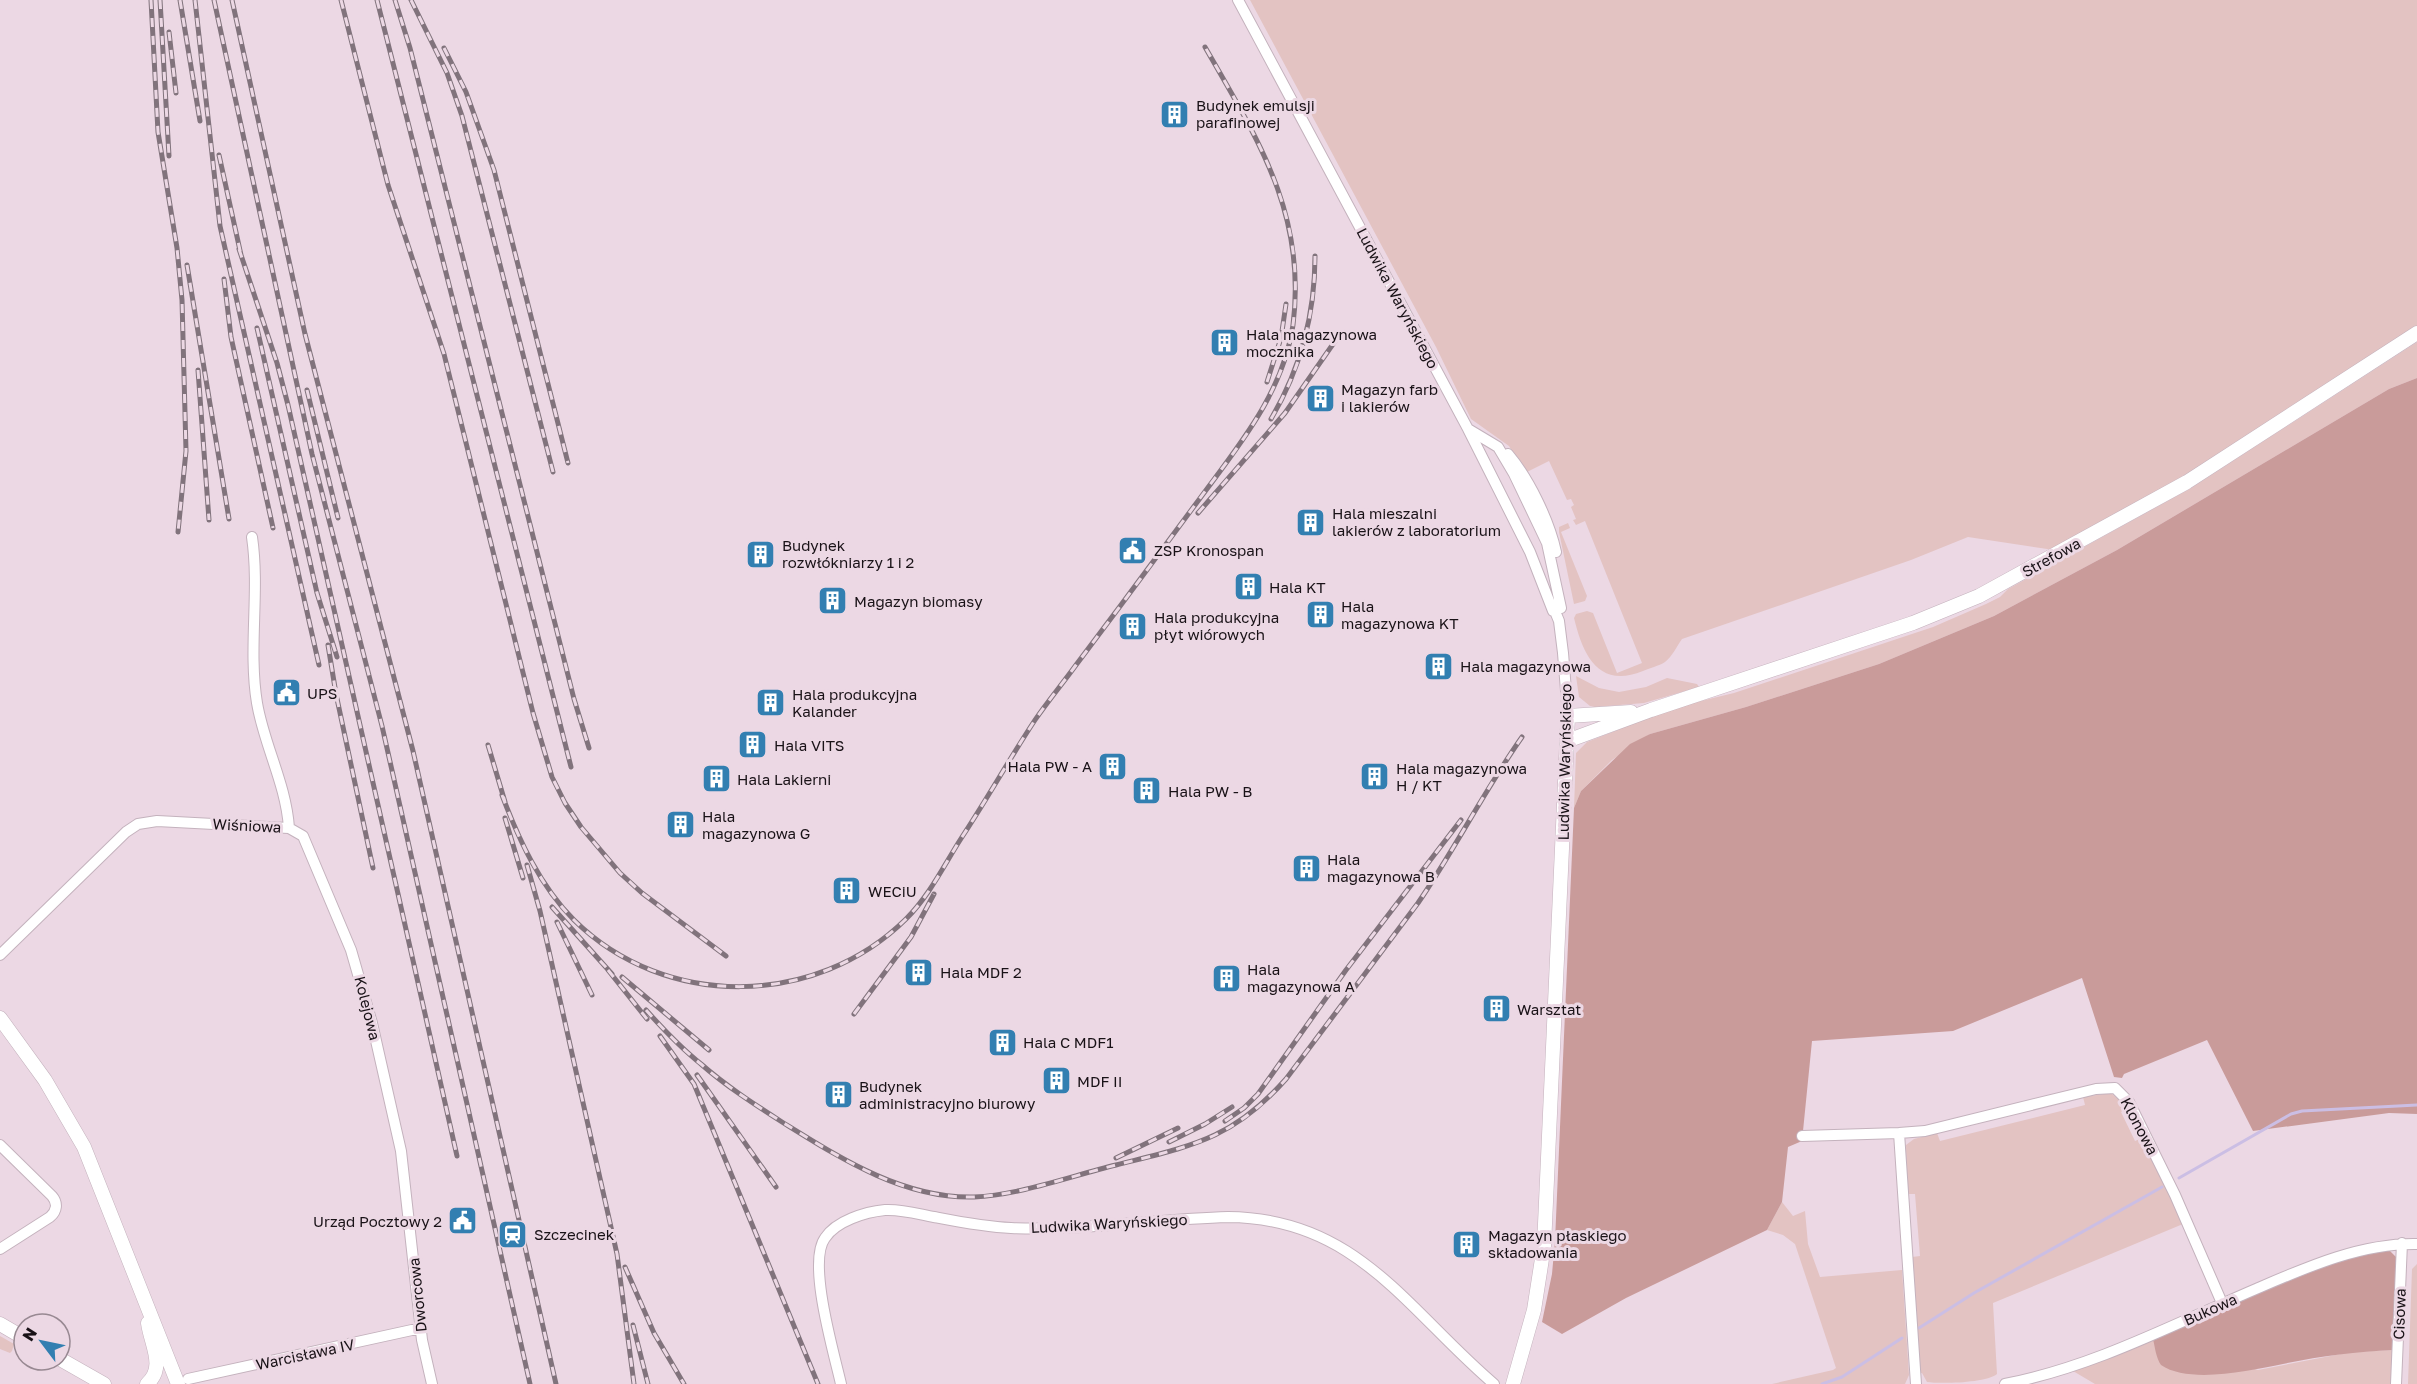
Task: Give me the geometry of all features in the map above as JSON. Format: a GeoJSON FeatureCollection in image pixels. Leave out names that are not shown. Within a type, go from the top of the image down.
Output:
{"type":"FeatureCollection","features":[{"type":"Feature","properties":{"kind":"street","name":"Ludwika Waryńskiego"},"geometry":{"type":"LineString","coordinates":[[1238,0],[1468,429],[1484,463],[1494,471],[1524,524],[1539,557],[1558,613],[1568,716],[1544,1246],[1534,1310],[1513,1384]]}},
{"type":"Feature","properties":{"kind":"street","name":"Strefowa"},"geometry":{"type":"LineString","coordinates":[[1567,741],[1651,710],[1913,623],[1979,596],[2187,482],[2417,333]]}},
{"type":"Feature","properties":{"kind":"street"},"geometry":{"type":"LineString","coordinates":[[1468,429],[1498,447],[1543,532],[1558,613]]}},
{"type":"Feature","properties":{"kind":"street","name":"Wiśniowa"},"geometry":{"type":"LineString","coordinates":[[0,955],[126,832],[138,824],[157,821],[289,828],[284,799],[257,704],[253,649],[252,537]]}},
{"type":"Feature","properties":{"kind":"street","name":"Strefowa"},"geometry":{"type":"LineString","coordinates":[[1568,716],[1607,715],[1651,710]]}},
{"type":"Feature","properties":{"kind":"street","name":"Kolejowa"},"geometry":{"type":"LineString","coordinates":[[289,828],[298,832],[306,842],[358,967],[398,1136],[407,1204]]}},
{"type":"Feature","properties":{"kind":"street"},"geometry":{"type":"LineString","coordinates":[[0,1018],[45,1080],[91,1161],[144,1297],[183,1381]]}},
{"type":"Feature","properties":{"kind":"street","name":"Klonowa"},"geometry":{"type":"LineString","coordinates":[[1802,1136],[1899,1133],[1940,1127],[2096,1089],[2115,1088],[2128,1102],[2175,1195],[2222,1303]]}},
{"type":"Feature","properties":{"kind":"street"},"geometry":{"type":"LineString","coordinates":[[1899,1133],[1916,1384]]}},
{"type":"Feature","properties":{"kind":"street"},"geometry":{"type":"LineString","coordinates":[[0,1145],[52,1196],[56,1208],[50,1217],[0,1249]]}},
{"type":"Feature","properties":{"kind":"street","name":"Dworcowa"},"geometry":{"type":"LineString","coordinates":[[407,1204],[421,1328],[432,1384]]}},
{"type":"Feature","properties":{"kind":"street","name":"Ludwika Waryńskiego"},"geometry":{"type":"LineString","coordinates":[[841,1384],[819,1278],[819,1250],[824,1238],[836,1226],[883,1210],[902,1210],[968,1223],[1010,1228],[1228,1217],[1255,1218],[1286,1224],[1322,1238],[1367,1264],[1494,1384]]}},
{"type":"Feature","properties":{"kind":"street","name":"Cisowa"},"geometry":{"type":"LineString","coordinates":[[2396,1384],[2402,1244]]}},
{"type":"Feature","properties":{"kind":"street","name":"Bukowa"},"geometry":{"type":"LineString","coordinates":[[2005,1384],[2066,1369],[2295,1272],[2368,1248],[2417,1244]]}},
{"type":"Feature","properties":{"kind":"street"},"geometry":{"type":"LineString","coordinates":[[144,1297],[158,1367],[156,1375],[147,1384]]}},
{"type":"Feature","properties":{"kind":"street","name":"Warcisława IV"},"geometry":{"type":"LineString","coordinates":[[183,1381],[421,1328]]}},
{"type":"Feature","properties":{"kind":"street"},"geometry":{"type":"LineString","coordinates":[[72,1366],[104,1384]]}},
{"type":"Feature","properties":{"kind":"shaded area"},"geometry":{"type":"Polygon","coordinates":[[[1250,0],[2417,0],[2417,326],[2184,476],[2054,550],[1968,537],[1911,560],[1682,639],[1665,662],[1643,671],[1614,676],[1604,672],[1588,656],[1574,618],[1576,614],[1587,611],[1593,613],[1617,673],[1642,663],[1585,521],[1576,525],[1573,520],[1576,519],[1571,507],[1574,505],[1571,499],[1567,500],[1549,461],[1525,473],[1509,446],[1471,419],[1436,347],[1250,0]]]}},
{"type":"Feature","properties":{"kind":"shaded area"},"geometry":{"type":"Polygon","coordinates":[[[2417,342],[2417,378],[2389,389],[2117,550],[1994,616],[1879,664],[1746,707],[1650,734],[1612,760],[1581,791],[1574,808],[1576,753],[1587,742],[1676,707],[1734,693],[1933,627],[1986,604],[2000,597],[2008,589],[2191,488],[2417,342]]]}},
{"type":"Feature","properties":{"kind":"shaded area"},"geometry":{"type":"Polygon","coordinates":[[[2417,378],[2417,1114],[2389,1113],[2253,1131],[2207,1040],[2124,1074],[2122,1078],[2114,1077],[2082,978],[1953,1031],[1812,1041],[1802,1141],[1788,1147],[1782,1202],[1767,1230],[1626,1298],[1562,1334],[1542,1322],[1552,1274],[1555,1241],[1574,808],[1581,791],[1630,744],[1650,734],[1746,707],[1879,664],[1994,616],[2117,550],[2389,389],[2417,378]]]}},
{"type":"Feature","properties":{"kind":"shaded area"},"geometry":{"type":"Polygon","coordinates":[[[1568,523],[1570,528],[1561,532],[1587,596],[1585,601],[1574,604],[1559,532],[1559,527],[1568,523]]]}},
{"type":"Feature","properties":{"kind":"shaded area"},"geometry":{"type":"Polygon","coordinates":[[[1576,676],[1599,688],[1619,692],[1646,687],[1667,678],[1697,684],[1699,687],[1644,703],[1595,707],[1590,706],[1579,697],[1576,676]]]}},
{"type":"Feature","properties":{"kind":"shaded area"},"geometry":{"type":"Polygon","coordinates":[[[2111,1093],[2127,1109],[2121,1112],[2135,1141],[2142,1138],[2183,1224],[1993,1303],[1997,1374],[1974,1381],[1927,1382],[1922,1373],[1919,1373],[1912,1257],[1920,1256],[1915,1194],[1907,1194],[1906,1145],[1914,1139],[1937,1133],[1940,1141],[2085,1105],[2083,1097],[2111,1093]]]}},
{"type":"Feature","properties":{"kind":"shaded area"},"geometry":{"type":"Polygon","coordinates":[[[1782,1202],[1793,1216],[1805,1211],[1808,1244],[1820,1277],[1902,1270],[1909,1375],[1905,1384],[1772,1384],[1836,1368],[1795,1244],[1783,1235],[1767,1230],[1782,1202]]]}},
{"type":"Feature","properties":{"kind":"shaded area"},"geometry":{"type":"Polygon","coordinates":[[[2389,1250],[2396,1257],[2393,1350],[2352,1353],[2253,1370],[2203,1375],[2173,1371],[2159,1362],[2153,1339],[2298,1275],[2359,1256],[2389,1250]]]}},
{"type":"Feature","properties":{"kind":"shaded area"},"geometry":{"type":"Polygon","coordinates":[[[2417,1264],[2417,1384],[2408,1384],[2412,1269],[2417,1264]]]}},
{"type":"Feature","properties":{"kind":"shaded area"},"geometry":{"type":"Polygon","coordinates":[[[0,1336],[12,1343],[10,1353],[0,1349],[0,1336]]]}},
{"type":"Feature","properties":{"kind":"shaded area"},"geometry":{"type":"Polygon","coordinates":[[[2153,1339],[2258,1370],[2351,1352],[2393,1350],[2392,1384],[2095,1384],[2073,1371],[2153,1339]]]}},
{"type":"Feature","properties":{"kind":"waterway"},"geometry":{"type":"LineString","coordinates":[[2179,1178],[2291,1114],[2302,1111],[2417,1105]]}},
{"type":"Feature","properties":{"kind":"waterway"},"geometry":{"type":"LineString","coordinates":[[1919,1328],[1974,1293],[2162,1187]]}},
{"type":"Feature","properties":{"kind":"waterway"},"geometry":{"type":"LineString","coordinates":[[1822,1384],[1842,1377],[1902,1338]]}},
{"type":"Feature","properties":{"kind":"railway"},"geometry":{"type":"LineString","coordinates":[[151,0],[158,132],[177,248],[182,300],[186,451],[178,532]]}},
{"type":"Feature","properties":{"kind":"railway"},"geometry":{"type":"LineString","coordinates":[[160,0],[169,156]]}},
{"type":"Feature","properties":{"kind":"railway"},"geometry":{"type":"LineString","coordinates":[[180,0],[200,121]]}},
{"type":"Feature","properties":{"kind":"railway"},"geometry":{"type":"LineString","coordinates":[[195,0],[220,226],[319,665]]}},
{"type":"Feature","properties":{"kind":"railway"},"geometry":{"type":"LineString","coordinates":[[214,0],[312,454],[382,726],[530,1384]]}},
{"type":"Feature","properties":{"kind":"railway"},"geometry":{"type":"LineString","coordinates":[[232,0],[305,334],[413,751],[556,1384]]}},
{"type":"Feature","properties":{"kind":"railway"},"geometry":{"type":"LineString","coordinates":[[341,0],[388,185],[444,354],[533,713],[552,777],[581,827],[620,873],[642,893],[726,956]]}},
{"type":"Feature","properties":{"kind":"railway"},"geometry":{"type":"LineString","coordinates":[[377,0],[571,767]]}},
{"type":"Feature","properties":{"kind":"railway"},"geometry":{"type":"LineString","coordinates":[[395,0],[410,48],[574,699],[589,748]]}},
{"type":"Feature","properties":{"kind":"railway"},"geometry":{"type":"LineString","coordinates":[[411,0],[447,73],[462,116],[553,472]]}},
{"type":"Feature","properties":{"kind":"railway"},"geometry":{"type":"LineString","coordinates":[[169,32],[176,93]]}},
{"type":"Feature","properties":{"kind":"railway"},"geometry":{"type":"LineString","coordinates":[[502,795],[532,862],[551,892],[574,920],[611,949],[652,970],[695,983],[740,987],[785,982],[829,969],[870,948],[915,910],[930,890],[1040,713],[1241,442],[1268,398],[1288,351],[1293,325],[1295,285],[1292,248],[1285,212],[1274,178],[1259,146],[1205,47]]}},
{"type":"Feature","properties":{"kind":"railway"},"geometry":{"type":"LineString","coordinates":[[444,48],[466,92],[494,170],[568,463]]}},
{"type":"Feature","properties":{"kind":"railway"},"geometry":{"type":"LineString","coordinates":[[219,155],[241,255]]}},
{"type":"Feature","properties":{"kind":"railway"},"geometry":{"type":"LineString","coordinates":[[239,249],[277,363],[288,405],[457,1156]]}},
{"type":"Feature","properties":{"kind":"railway"},"geometry":{"type":"LineString","coordinates":[[1271,419],[1291,380],[1304,340],[1312,299],[1315,256]]}},
{"type":"Feature","properties":{"kind":"railway"},"geometry":{"type":"LineString","coordinates":[[187,265],[229,519]]}},
{"type":"Feature","properties":{"kind":"railway"},"geometry":{"type":"LineString","coordinates":[[224,279],[231,337],[273,528]]}},
{"type":"Feature","properties":{"kind":"railway"},"geometry":{"type":"LineString","coordinates":[[1267,382],[1281,338],[1286,304]]}},
{"type":"Feature","properties":{"kind":"railway"},"geometry":{"type":"LineString","coordinates":[[257,328],[317,593],[337,657]]}},
{"type":"Feature","properties":{"kind":"railway"},"geometry":{"type":"LineString","coordinates":[[1198,513],[1285,413],[1340,334]]}},
{"type":"Feature","properties":{"kind":"railway"},"geometry":{"type":"LineString","coordinates":[[198,370],[209,520]]}},
{"type":"Feature","properties":{"kind":"railway"},"geometry":{"type":"LineString","coordinates":[[307,390],[338,518]]}},
{"type":"Feature","properties":{"kind":"railway"},"geometry":{"type":"LineString","coordinates":[[328,645],[336,694],[373,868]]}},
{"type":"Feature","properties":{"kind":"railway"},"geometry":{"type":"LineString","coordinates":[[646,1010],[694,1058],[720,1080],[761,1108],[804,1136],[873,1174],[922,1191],[948,1196],[974,1197],[1009,1193],[1189,1146],[1209,1138],[1247,1116],[1286,1079],[1418,903],[1522,737]]}},
{"type":"Feature","properties":{"kind":"railway"},"geometry":{"type":"LineString","coordinates":[[488,745],[505,802]]}},
{"type":"Feature","properties":{"kind":"railway"},"geometry":{"type":"LineString","coordinates":[[505,818],[523,878]]}},
{"type":"Feature","properties":{"kind":"railway"},"geometry":{"type":"LineString","coordinates":[[1225,1121],[1244,1108],[1258,1094],[1346,970],[1461,820]]}},
{"type":"Feature","properties":{"kind":"railway"},"geometry":{"type":"LineString","coordinates":[[527,865],[540,911],[617,1254],[634,1384]]}},
{"type":"Feature","properties":{"kind":"railway"},"geometry":{"type":"LineString","coordinates":[[854,1014],[911,937],[934,894]]}},
{"type":"Feature","properties":{"kind":"railway"},"geometry":{"type":"LineString","coordinates":[[552,907],[612,974]]}},
{"type":"Feature","properties":{"kind":"railway"},"geometry":{"type":"LineString","coordinates":[[557,922],[592,995]]}},
{"type":"Feature","properties":{"kind":"railway"},"geometry":{"type":"LineString","coordinates":[[608,970],[647,1019]]}},
{"type":"Feature","properties":{"kind":"railway"},"geometry":{"type":"LineString","coordinates":[[622,977],[709,1050]]}},
{"type":"Feature","properties":{"kind":"railway"},"geometry":{"type":"LineString","coordinates":[[660,1036],[694,1084],[818,1384]]}},
{"type":"Feature","properties":{"kind":"railway"},"geometry":{"type":"LineString","coordinates":[[697,1075],[776,1187]]}},
{"type":"Feature","properties":{"kind":"railway"},"geometry":{"type":"LineString","coordinates":[[1169,1142],[1232,1107]]}},
{"type":"Feature","properties":{"kind":"railway"},"geometry":{"type":"LineString","coordinates":[[1116,1158],[1178,1128]]}},
{"type":"Feature","properties":{"kind":"railway"},"geometry":{"type":"LineString","coordinates":[[625,1267],[654,1333],[684,1384]]}},
{"type":"Feature","properties":{"kind":"railway"},"geometry":{"type":"LineString","coordinates":[[633,1325],[648,1384]]}},
{"type":"Feature","properties":{"kind":"place","name":"Budynek emulsji parafinowej"},"geometry":{"type":"Point","coordinates":[1175,114]}},
{"type":"Feature","properties":{"kind":"place","name":"Hala magazynowa mocznika"},"geometry":{"type":"Point","coordinates":[1225,343]}},
{"type":"Feature","properties":{"kind":"place","name":"Magazyn farb i lakierów"},"geometry":{"type":"Point","coordinates":[1320,398]}},
{"type":"Feature","properties":{"kind":"place","name":"Hala mieszalni lakierów z laboratorium"},"geometry":{"type":"Point","coordinates":[1311,522]}},
{"type":"Feature","properties":{"kind":"place","name":"ZSP Kronospan"},"geometry":{"type":"Point","coordinates":[1133,550]}},
{"type":"Feature","properties":{"kind":"place","name":"Budynek rozwłókniarzy 1 i 2"},"geometry":{"type":"Point","coordinates":[761,554]}},
{"type":"Feature","properties":{"kind":"place","name":"Hala KT"},"geometry":{"type":"Point","coordinates":[1248,587]}},
{"type":"Feature","properties":{"kind":"place","name":"Magazyn biomasy"},"geometry":{"type":"Point","coordinates":[833,601]}},
{"type":"Feature","properties":{"kind":"place","name":"Hala magazynowa KT"},"geometry":{"type":"Point","coordinates":[1320,615]}},
{"type":"Feature","properties":{"kind":"place","name":"Hala produkcyjna płyt wiórowych"},"geometry":{"type":"Point","coordinates":[1133,626]}},
{"type":"Feature","properties":{"kind":"place","name":"Hala magazynowa"},"geometry":{"type":"Point","coordinates":[1439,666]}},
{"type":"Feature","properties":{"kind":"place","name":"UPS"},"geometry":{"type":"Point","coordinates":[286,693]}},
{"type":"Feature","properties":{"kind":"place","name":"Hala produkcyjna Kalander"},"geometry":{"type":"Point","coordinates":[771,703]}},
{"type":"Feature","properties":{"kind":"place","name":"Hala VITS"},"geometry":{"type":"Point","coordinates":[753,745]}},
{"type":"Feature","properties":{"kind":"place","name":"Hala PW - A"},"geometry":{"type":"Point","coordinates":[1113,766]}},
{"type":"Feature","properties":{"kind":"place","name":"Hala magazynowa H / KT"},"geometry":{"type":"Point","coordinates":[1375,777]}},
{"type":"Feature","properties":{"kind":"place","name":"Hala Lakierni"},"geometry":{"type":"Point","coordinates":[716,779]}},
{"type":"Feature","properties":{"kind":"place","name":"Hala PW - B"},"geometry":{"type":"Point","coordinates":[1147,791]}},
{"type":"Feature","properties":{"kind":"place","name":"Hala magazynowa G"},"geometry":{"type":"Point","coordinates":[681,825]}},
{"type":"Feature","properties":{"kind":"place","name":"Hala magazynowa B"},"geometry":{"type":"Point","coordinates":[1306,868]}},
{"type":"Feature","properties":{"kind":"place","name":"WECiU"},"geometry":{"type":"Point","coordinates":[847,891]}},
{"type":"Feature","properties":{"kind":"place","name":"Hala MDF 2"},"geometry":{"type":"Point","coordinates":[919,972]}},
{"type":"Feature","properties":{"kind":"place","name":"Hala magazynowa A"},"geometry":{"type":"Point","coordinates":[1226,978]}},
{"type":"Feature","properties":{"kind":"place","name":"Warsztat"},"geometry":{"type":"Point","coordinates":[1496,1009]}},
{"type":"Feature","properties":{"kind":"place","name":"Hala C MDF1"},"geometry":{"type":"Point","coordinates":[1002,1042]}},
{"type":"Feature","properties":{"kind":"place","name":"MDF II"},"geometry":{"type":"Point","coordinates":[1056,1081]}},
{"type":"Feature","properties":{"kind":"place","name":"Budynek administracyjno biurowy"},"geometry":{"type":"Point","coordinates":[838,1095]}},
{"type":"Feature","properties":{"kind":"place","name":"Urząd Pocztowy 2"},"geometry":{"type":"Point","coordinates":[463,1221]}},
{"type":"Feature","properties":{"kind":"place","name":"Szczecinek"},"geometry":{"type":"Point","coordinates":[513,1234]}},
{"type":"Feature","properties":{"kind":"place","name":"Magazyn płaskiego składowania"},"geometry":{"type":"Point","coordinates":[1467,1244]}}]}
